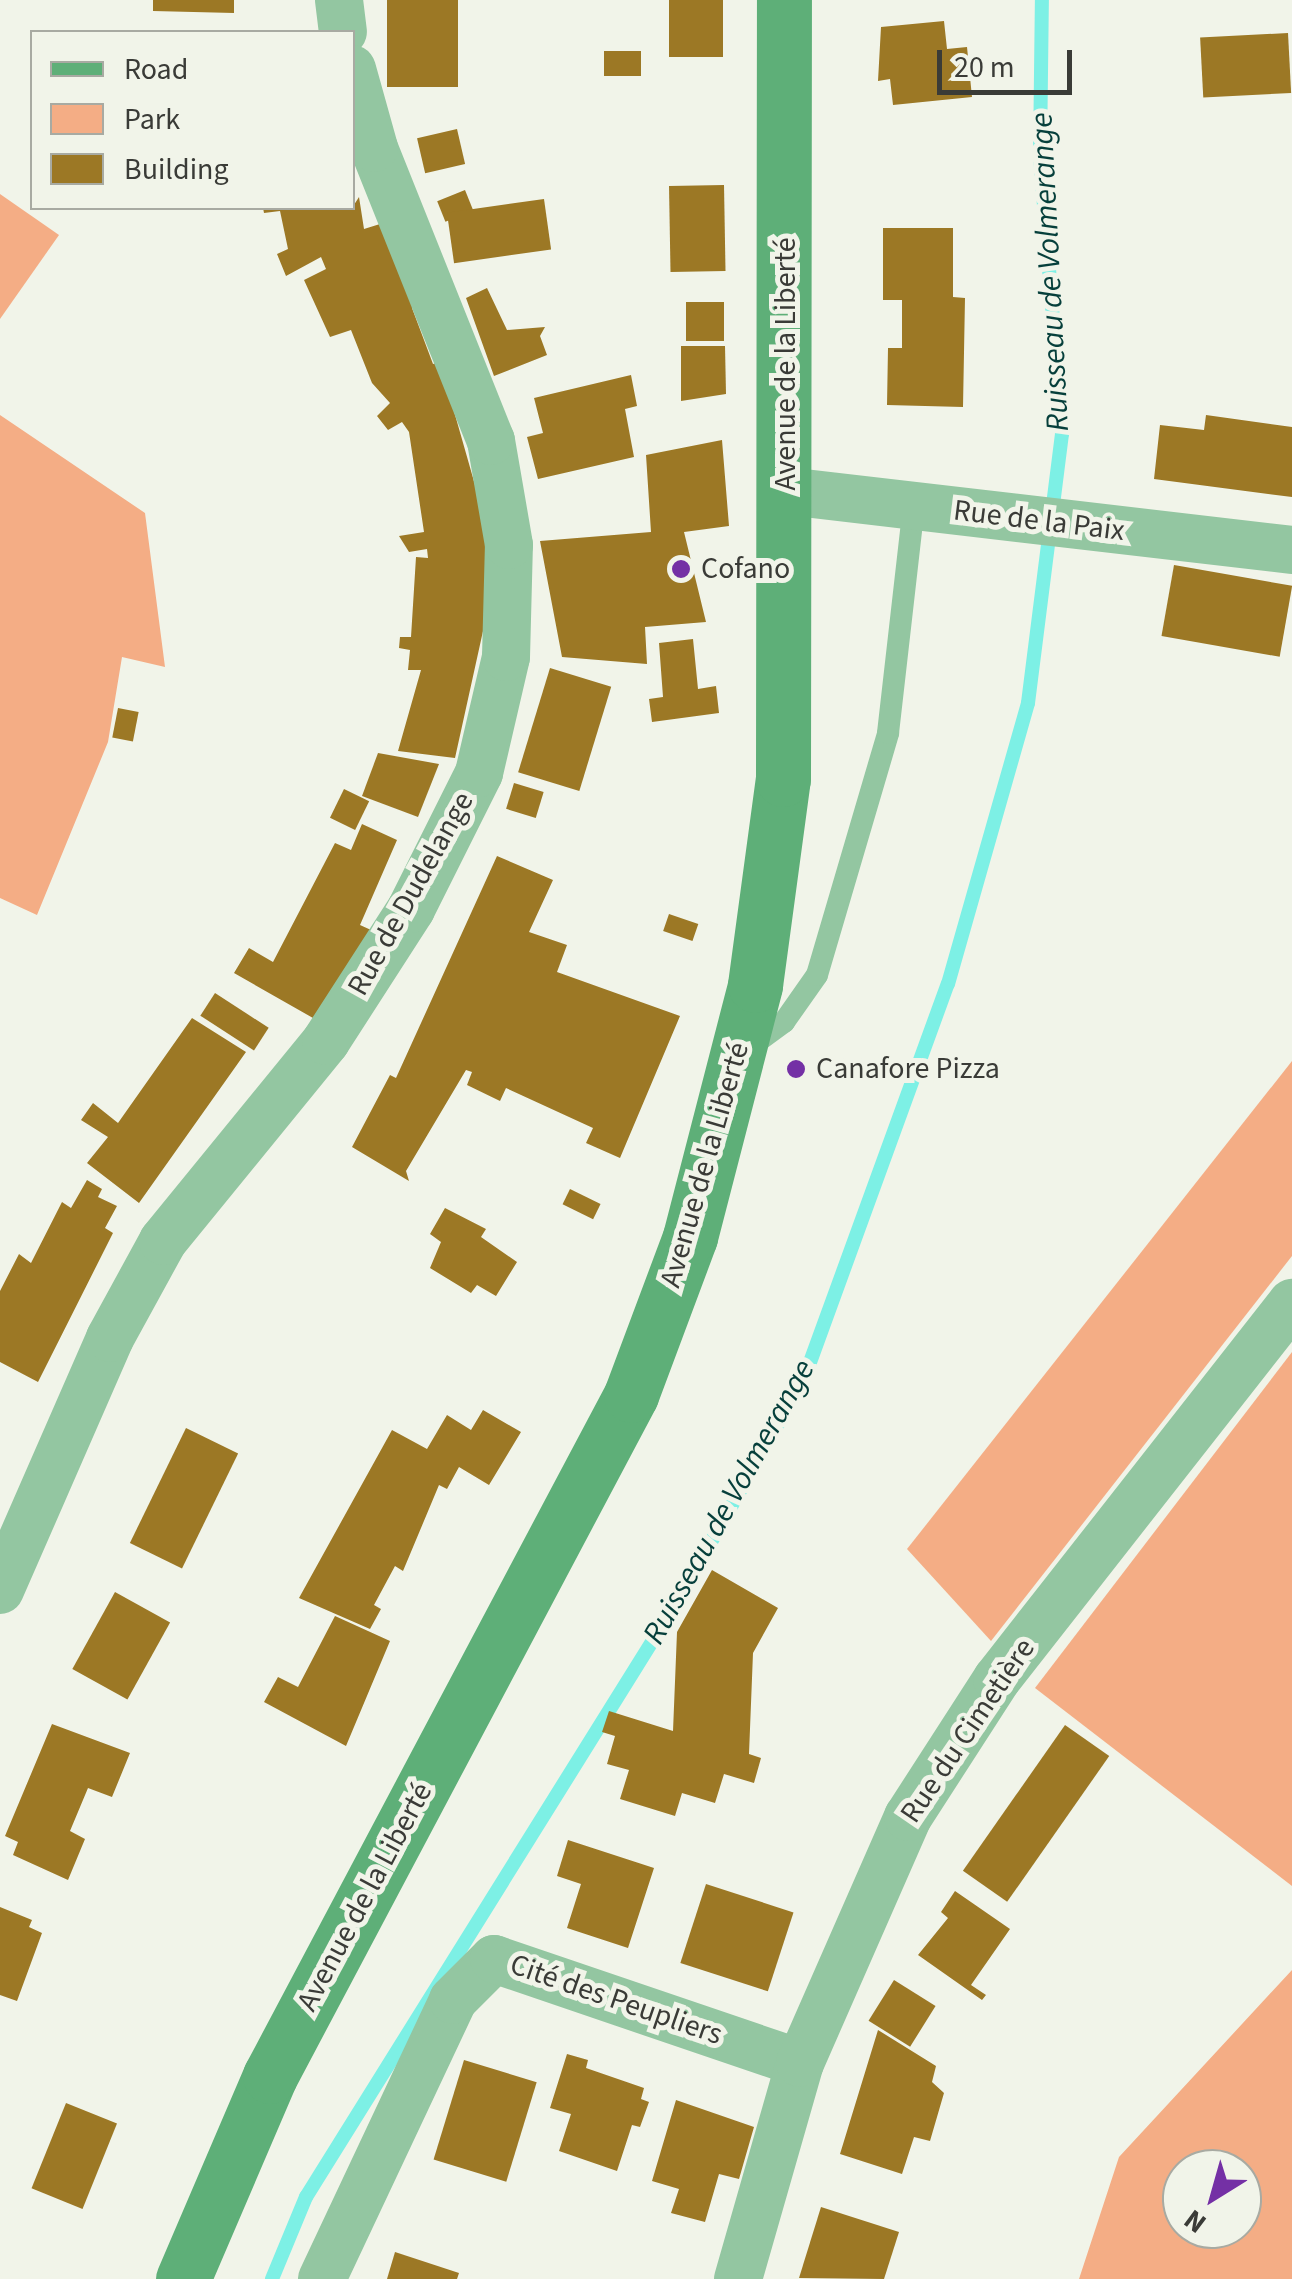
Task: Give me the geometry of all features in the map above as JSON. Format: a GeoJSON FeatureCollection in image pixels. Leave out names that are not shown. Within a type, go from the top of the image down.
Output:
{"type":"FeatureCollection","features":[{"type":"Feature","properties":{"kind":"main road","name":"Avenue de la Liberté"},"geometry":{"type":"LineString","coordinates":[[184,2279],[270,2076],[631,1395],[690,1237],[755,985],[783,780],[787,491],[784,0]]}},
{"type":"Feature","properties":{"kind":"street"},"geometry":{"type":"LineString","coordinates":[[338,0],[343,30]]}},
{"type":"Feature","properties":{"kind":"street","name":"Rue de Dudelange"},"geometry":{"type":"LineString","coordinates":[[0,1590],[110,1338],[163,1242],[326,1041],[410,909],[479,773],[506,657],[509,546],[492,441],[374,148],[355,80]]}},
{"type":"Feature","properties":{"kind":"street","name":"Rue de la Paix"},"geometry":{"type":"LineString","coordinates":[[787,491],[1292,550]]}},
{"type":"Feature","properties":{"kind":"street","name":"Rue du Cimetière"},"geometry":{"type":"LineString","coordinates":[[738,2279],[800,2062],[908,1817],[977,1710],[1292,1302]]}},
{"type":"Feature","properties":{"kind":"street","name":"Cité des Peupliers"},"geometry":{"type":"LineString","coordinates":[[322,2279],[453,2000],[494,1959],[800,2062]]}},
{"type":"Feature","properties":{"kind":"lane"},"geometry":{"type":"LineString","coordinates":[[736,1057],[784,1022],[817,976],[888,733],[914,506]]}},
{"type":"Feature","properties":{"kind":"green space"},"geometry":{"type":"Polygon","coordinates":[[[0,194],[59,235],[0,319],[0,194]]]}},
{"type":"Feature","properties":{"kind":"green space"},"geometry":{"type":"Polygon","coordinates":[[[0,415],[145,513],[165,667],[122,657],[108,742],[37,915],[0,898],[0,415]]]}},
{"type":"Feature","properties":{"kind":"green space"},"geometry":{"type":"Polygon","coordinates":[[[1292,1061],[1292,1256],[991,1641],[907,1549],[1292,1061]]]}},
{"type":"Feature","properties":{"kind":"green space"},"geometry":{"type":"Polygon","coordinates":[[[1292,1352],[1292,1886],[1035,1688],[1292,1352]]]}},
{"type":"Feature","properties":{"kind":"green space"},"geometry":{"type":"Polygon","coordinates":[[[1292,1970],[1292,2279],[1079,2279],[1119,2157],[1292,1970]]]}},
{"type":"Feature","properties":{"kind":"building"},"geometry":{"type":"Polygon","coordinates":[[[153,0],[234,0],[234,13],[153,11],[153,0]]]}},
{"type":"Feature","properties":{"kind":"building"},"geometry":{"type":"Polygon","coordinates":[[[387,0],[458,0],[458,87],[387,87],[387,0]]]}},
{"type":"Feature","properties":{"kind":"building"},"geometry":{"type":"Polygon","coordinates":[[[669,0],[723,0],[723,57],[669,57],[669,0]]]}},
{"type":"Feature","properties":{"kind":"building"},"geometry":{"type":"Polygon","coordinates":[[[944,21],[947,49],[967,47],[972,97],[893,105],[890,79],[878,81],[881,27],[944,21]]]}},
{"type":"Feature","properties":{"kind":"building"},"geometry":{"type":"Polygon","coordinates":[[[1288,33],[1291,93],[1203,98],[1200,38],[1288,33]]]}},
{"type":"Feature","properties":{"kind":"building"},"geometry":{"type":"Polygon","coordinates":[[[604,51],[641,51],[641,76],[604,76],[604,51]]]}},
{"type":"Feature","properties":{"kind":"building"},"geometry":{"type":"Polygon","coordinates":[[[457,129],[465,164],[425,173],[417,138],[457,129]]]}},
{"type":"Feature","properties":{"kind":"building"},"geometry":{"type":"Polygon","coordinates":[[[724,185],[726,271],[671,272],[669,186],[724,185]]]}},
{"type":"Feature","properties":{"kind":"building"},"geometry":{"type":"Polygon","coordinates":[[[465,190],[473,210],[445,222],[437,201],[465,190]]]}},
{"type":"Feature","properties":{"kind":"building"},"geometry":{"type":"Polygon","coordinates":[[[359,197],[364,229],[380,224],[418,305],[412,308],[433,364],[440,362],[485,520],[485,622],[455,758],[398,751],[421,670],[408,670],[410,650],[399,648],[400,637],[411,637],[416,557],[428,558],[427,549],[409,552],[399,536],[424,532],[409,432],[402,422],[388,430],[377,416],[390,403],[372,383],[351,330],[330,337],[304,280],[326,269],[321,257],[286,276],[277,254],[288,249],[280,211],[263,210],[355,210],[359,197]]]}},
{"type":"Feature","properties":{"kind":"building"},"geometry":{"type":"Polygon","coordinates":[[[544,199],[551,250],[454,263],[447,213],[544,199]]]}},
{"type":"Feature","properties":{"kind":"building"},"geometry":{"type":"Polygon","coordinates":[[[883,228],[953,228],[953,297],[965,298],[963,407],[887,405],[888,348],[902,348],[902,300],[883,300],[883,228]]]}},
{"type":"Feature","properties":{"kind":"building"},"geometry":{"type":"Polygon","coordinates":[[[487,288],[507,330],[545,327],[540,336],[547,355],[494,376],[466,298],[487,288]]]}},
{"type":"Feature","properties":{"kind":"building"},"geometry":{"type":"Polygon","coordinates":[[[686,302],[724,302],[724,341],[686,341],[686,302]]]}},
{"type":"Feature","properties":{"kind":"building"},"geometry":{"type":"Polygon","coordinates":[[[681,346],[725,346],[726,394],[681,401],[681,346]]]}},
{"type":"Feature","properties":{"kind":"building"},"geometry":{"type":"Polygon","coordinates":[[[631,375],[637,406],[625,409],[634,457],[538,479],[527,437],[543,433],[534,398],[631,375]]]}},
{"type":"Feature","properties":{"kind":"building"},"geometry":{"type":"Polygon","coordinates":[[[1206,415],[1292,427],[1292,497],[1154,479],[1160,425],[1204,430],[1206,415]]]}},
{"type":"Feature","properties":{"kind":"building"},"geometry":{"type":"Polygon","coordinates":[[[722,440],[729,526],[684,532],[706,622],[645,627],[647,664],[562,657],[540,541],[651,532],[646,455],[722,440]]]}},
{"type":"Feature","properties":{"kind":"building"},"geometry":{"type":"Polygon","coordinates":[[[1174,565],[1292,586],[1280,657],[1161,636],[1174,565]]]}},
{"type":"Feature","properties":{"kind":"building"},"geometry":{"type":"Polygon","coordinates":[[[693,639],[698,689],[716,686],[719,713],[652,722],[649,699],[663,697],[659,643],[693,639]]]}},
{"type":"Feature","properties":{"kind":"building"},"geometry":{"type":"Polygon","coordinates":[[[550,668],[611,687],[579,791],[518,772],[550,668]]]}},
{"type":"Feature","properties":{"kind":"building"},"geometry":{"type":"Polygon","coordinates":[[[118,708],[139,712],[133,741],[112,737],[118,708]]]}},
{"type":"Feature","properties":{"kind":"building"},"geometry":{"type":"Polygon","coordinates":[[[378,753],[439,764],[418,817],[362,796],[378,753]]]}},
{"type":"Feature","properties":{"kind":"building"},"geometry":{"type":"Polygon","coordinates":[[[514,783],[544,792],[536,818],[506,809],[514,783]]]}},
{"type":"Feature","properties":{"kind":"building"},"geometry":{"type":"Polygon","coordinates":[[[344,789],[369,801],[355,830],[330,818],[344,789]]]}},
{"type":"Feature","properties":{"kind":"building"},"geometry":{"type":"Polygon","coordinates":[[[362,824],[397,840],[360,925],[371,930],[313,1018],[234,973],[249,948],[273,962],[335,843],[351,850],[362,824]]]}},
{"type":"Feature","properties":{"kind":"building"},"geometry":{"type":"Polygon","coordinates":[[[497,856],[553,880],[529,932],[567,945],[557,972],[680,1016],[620,1158],[586,1143],[593,1128],[506,1088],[500,1101],[467,1085],[472,1072],[466,1070],[406,1171],[409,1181],[352,1147],[390,1075],[396,1078],[497,856]]]}},
{"type":"Feature","properties":{"kind":"building"},"geometry":{"type":"Polygon","coordinates":[[[669,914],[698,924],[692,941],[663,931],[669,914]]]}},
{"type":"Feature","properties":{"kind":"building"},"geometry":{"type":"Polygon","coordinates":[[[215,993],[269,1028],[254,1051],[200,1016],[215,993]]]}},
{"type":"Feature","properties":{"kind":"building"},"geometry":{"type":"Polygon","coordinates":[[[192,1018],[246,1052],[139,1203],[87,1163],[108,1137],[81,1120],[93,1103],[118,1123],[192,1018]]]}},
{"type":"Feature","properties":{"kind":"building"},"geometry":{"type":"Polygon","coordinates":[[[87,1180],[102,1189],[98,1197],[117,1206],[105,1228],[113,1233],[38,1382],[0,1362],[0,1291],[19,1254],[31,1263],[62,1202],[71,1208],[87,1180]]]}},
{"type":"Feature","properties":{"kind":"building"},"geometry":{"type":"Polygon","coordinates":[[[570,1189],[601,1204],[593,1219],[563,1204],[570,1189]]]}},
{"type":"Feature","properties":{"kind":"building"},"geometry":{"type":"Polygon","coordinates":[[[445,1208],[486,1229],[481,1237],[517,1262],[496,1296],[477,1285],[471,1293],[430,1268],[441,1242],[430,1234],[445,1208]]]}},
{"type":"Feature","properties":{"kind":"building"},"geometry":{"type":"Polygon","coordinates":[[[483,1410],[521,1432],[489,1485],[459,1467],[447,1489],[439,1485],[403,1571],[395,1566],[374,1605],[381,1609],[370,1629],[299,1598],[392,1430],[427,1449],[447,1415],[471,1430],[483,1410]]]}},
{"type":"Feature","properties":{"kind":"building"},"geometry":{"type":"Polygon","coordinates":[[[186,1428],[238,1453],[182,1568],[130,1543],[186,1428]]]}},
{"type":"Feature","properties":{"kind":"building"},"geometry":{"type":"Polygon","coordinates":[[[712,1570],[778,1608],[753,1653],[749,1754],[761,1758],[754,1783],[724,1774],[715,1803],[682,1793],[675,1816],[620,1799],[629,1770],[607,1764],[615,1736],[602,1732],[609,1711],[673,1731],[677,1632],[712,1570]]]}},
{"type":"Feature","properties":{"kind":"building"},"geometry":{"type":"Polygon","coordinates":[[[115,1592],[170,1623],[127,1700],[72,1669],[115,1592]]]}},
{"type":"Feature","properties":{"kind":"building"},"geometry":{"type":"Polygon","coordinates":[[[335,1616],[390,1641],[346,1746],[264,1702],[278,1677],[298,1687],[335,1616]]]}},
{"type":"Feature","properties":{"kind":"building"},"geometry":{"type":"Polygon","coordinates":[[[52,1724],[130,1753],[112,1797],[88,1788],[70,1831],[85,1839],[68,1880],[13,1855],[18,1842],[5,1836],[52,1724]]]}},
{"type":"Feature","properties":{"kind":"building"},"geometry":{"type":"Polygon","coordinates":[[[1065,1725],[1109,1756],[1007,1902],[963,1871],[1065,1725]]]}},
{"type":"Feature","properties":{"kind":"building"},"geometry":{"type":"Polygon","coordinates":[[[568,1840],[654,1868],[628,1948],[567,1928],[581,1884],[557,1876],[568,1840]]]}},
{"type":"Feature","properties":{"kind":"building"},"geometry":{"type":"Polygon","coordinates":[[[706,1884],[793,1912],[768,1991],[680,1963],[706,1884]]]}},
{"type":"Feature","properties":{"kind":"building"},"geometry":{"type":"Polygon","coordinates":[[[955,1891],[1010,1929],[971,1985],[986,1995],[982,2000],[918,1955],[948,1918],[941,1912],[955,1891]]]}},
{"type":"Feature","properties":{"kind":"building"},"geometry":{"type":"Polygon","coordinates":[[[0,1907],[32,1920],[29,1927],[42,1933],[17,2001],[0,1995],[0,1907]]]}},
{"type":"Feature","properties":{"kind":"building"},"geometry":{"type":"Polygon","coordinates":[[[894,1980],[936,2006],[910,2047],[869,2021],[894,1980]]]}},
{"type":"Feature","properties":{"kind":"building"},"geometry":{"type":"Polygon","coordinates":[[[878,2030],[936,2066],[932,2082],[944,2093],[930,2141],[914,2137],[902,2174],[840,2154],[878,2030]]]}},
{"type":"Feature","properties":{"kind":"building"},"geometry":{"type":"Polygon","coordinates":[[[567,2054],[588,2060],[586,2068],[644,2088],[641,2099],[649,2102],[640,2127],[632,2125],[617,2171],[559,2151],[571,2114],[550,2108],[567,2054]]]}},
{"type":"Feature","properties":{"kind":"building"},"geometry":{"type":"Polygon","coordinates":[[[464,2060],[537,2082],[506,2182],[434,2159],[464,2060]]]}},
{"type":"Feature","properties":{"kind":"building"},"geometry":{"type":"Polygon","coordinates":[[[676,2100],[754,2127],[739,2179],[719,2174],[705,2222],[671,2213],[679,2189],[652,2181],[676,2100]]]}},
{"type":"Feature","properties":{"kind":"building"},"geometry":{"type":"Polygon","coordinates":[[[66,2103],[117,2124],[83,2209],[32,2188],[66,2103]]]}},
{"type":"Feature","properties":{"kind":"building"},"geometry":{"type":"Polygon","coordinates":[[[821,2207],[899,2232],[884,2279],[799,2278],[821,2207]]]}},
{"type":"Feature","properties":{"kind":"building"},"geometry":{"type":"Polygon","coordinates":[[[395,2252],[459,2273],[457,2279],[387,2279],[395,2252]]]}},
{"type":"Feature","properties":{"kind":"waterway","name":"Ruisseau de Volmerange"},"geometry":{"type":"LineString","coordinates":[[272,2279],[306,2197],[678,1600],[805,1376],[948,984],[1028,703],[1062,434],[1040,155],[1042,0]]}},
{"type":"Feature","properties":{"kind":"place","name":"Cofano"},"geometry":{"type":"Point","coordinates":[681,569]}},
{"type":"Feature","properties":{"kind":"place","name":"Canafore Pizza"},"geometry":{"type":"Point","coordinates":[796,1069]}}]}
